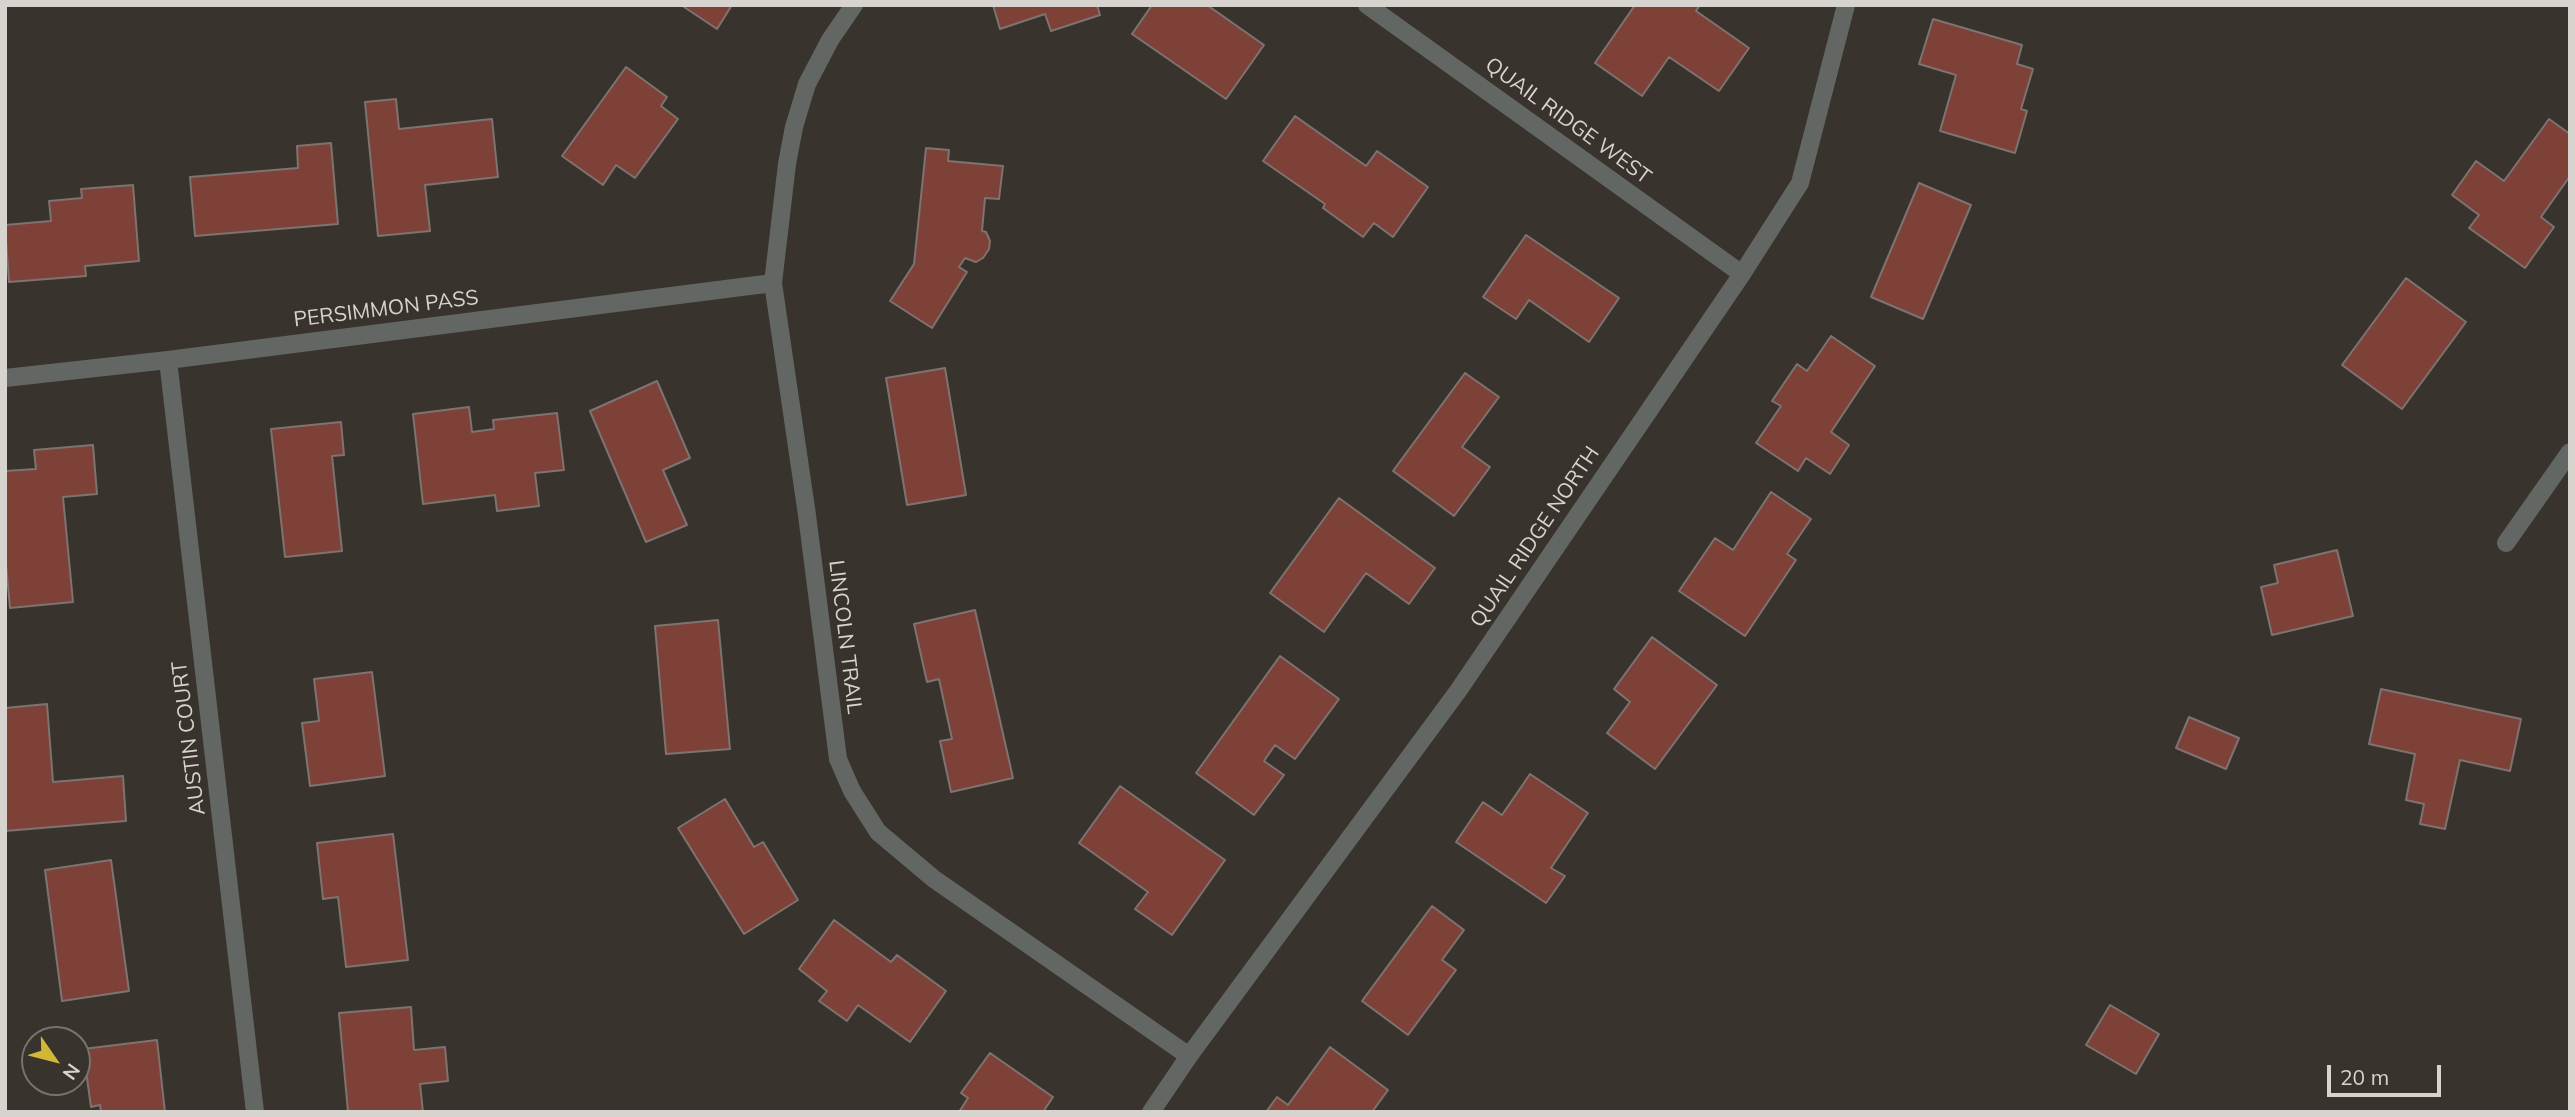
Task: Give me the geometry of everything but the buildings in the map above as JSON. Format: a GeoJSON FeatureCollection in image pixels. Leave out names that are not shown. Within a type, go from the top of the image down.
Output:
{"type":"FeatureCollection","features":[{"type":"Feature","properties":{"kind":"street","name":"LINCOLN TRAIL"},"geometry":{"type":"LineString","coordinates":[[853,5],[830,40],[807,84],[794,127],[773,283],[807,515],[838,759],[852,791],[878,832],[934,879],[1189,1056]]}},
{"type":"Feature","properties":{"kind":"street","name":"QUAIL RIDGE WEST"},"geometry":{"type":"LineString","coordinates":[[1367,5],[1742,274]]}},
{"type":"Feature","properties":{"kind":"street","name":"QUAIL RIDGE NORTH"},"geometry":{"type":"LineString","coordinates":[[1189,1056],[1458,691],[1742,274],[1800,183],[1846,5]]}},
{"type":"Feature","properties":{"kind":"street","name":"PERSIMMON PASS"},"geometry":{"type":"LineString","coordinates":[[5,378],[168,360],[773,283]]}},
{"type":"Feature","properties":{"kind":"street","name":"AUSTIN COURT"},"geometry":{"type":"LineString","coordinates":[[168,360],[255,1112]]}},
{"type":"Feature","properties":{"kind":"street"},"geometry":{"type":"LineString","coordinates":[[2506,543],[2570,452]]}},
{"type":"Feature","properties":{"kind":"street"},"geometry":{"type":"LineString","coordinates":[[1151,1112],[1189,1056]]}}]}
